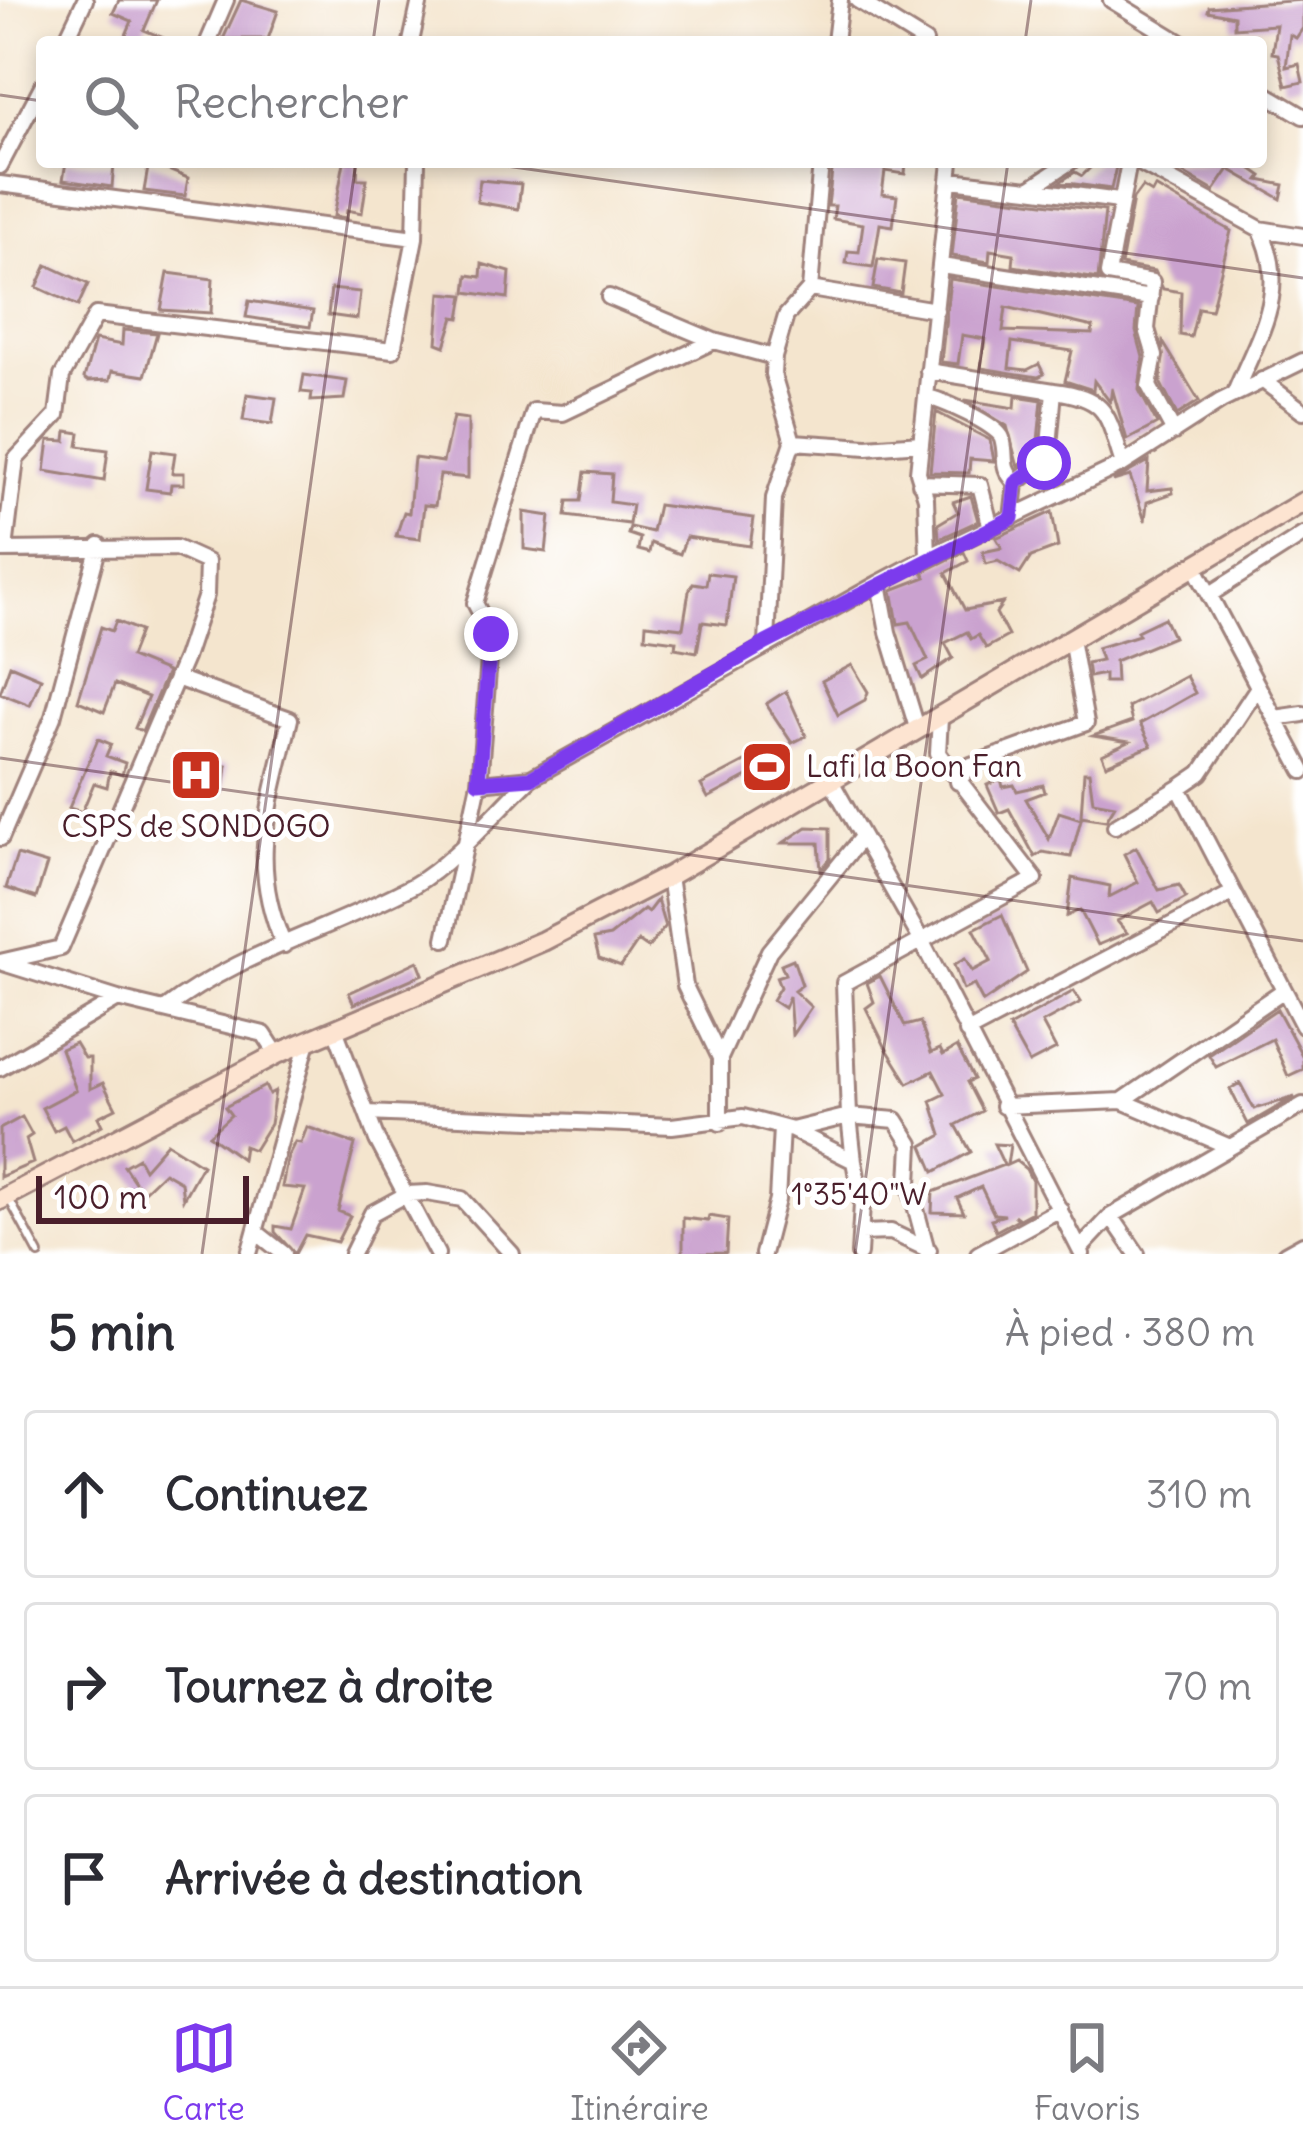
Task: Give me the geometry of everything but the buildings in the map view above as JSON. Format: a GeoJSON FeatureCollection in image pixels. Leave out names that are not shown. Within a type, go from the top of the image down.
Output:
{"type":"FeatureCollection","features":[{"type":"Feature","properties":{"kind":"street"},"geometry":{"type":"LineString","coordinates":[[68,36],[86,0]]}},
{"type":"Feature","properties":{"kind":"street"},"geometry":{"type":"LineString","coordinates":[[211,36],[226,0]]}},
{"type":"Feature","properties":{"kind":"street"},"geometry":{"type":"LineString","coordinates":[[412,36],[420,0]]}},
{"type":"Feature","properties":{"kind":"street"},"geometry":{"type":"LineString","coordinates":[[836,36],[840,0]]}},
{"type":"Feature","properties":{"kind":"street"},"geometry":{"type":"LineString","coordinates":[[857,0],[915,36]]}},
{"type":"Feature","properties":{"kind":"street"},"geometry":{"type":"LineString","coordinates":[[1111,0],[1170,36]]}},
{"type":"Feature","properties":{"kind":"street"},"geometry":{"type":"LineString","coordinates":[[1267,95],[1302,115]]}},
{"type":"Feature","properties":{"kind":"street"},"geometry":{"type":"LineString","coordinates":[[0,166],[36,97]]}},
{"type":"Feature","properties":{"kind":"street"},"geometry":{"type":"LineString","coordinates":[[0,962],[61,948],[206,596],[207,562],[176,548],[3,549],[16,459],[57,415],[62,376],[84,328],[96,315],[393,350],[415,238],[417,168]]}},
{"type":"Feature","properties":{"kind":"street"},"geometry":{"type":"LineString","coordinates":[[766,643],[774,498],[793,442],[773,374],[774,357],[786,316],[810,289],[820,168]]}},
{"type":"Feature","properties":{"kind":"street"},"geometry":{"type":"LineString","coordinates":[[928,557],[921,443],[951,168]]}},
{"type":"Feature","properties":{"kind":"street"},"geometry":{"type":"LineString","coordinates":[[1029,189],[1061,168]]}},
{"type":"Feature","properties":{"kind":"street"},"geometry":{"type":"LineString","coordinates":[[1106,292],[1119,201],[1132,168]]}},
{"type":"Feature","properties":{"kind":"street"},"geometry":{"type":"LineString","coordinates":[[1145,168],[1259,229],[1303,236]]}},
{"type":"Feature","properties":{"kind":"street"},"geometry":{"type":"LineString","coordinates":[[951,181],[1119,201]]}},
{"type":"Feature","properties":{"kind":"street"},"geometry":{"type":"LineString","coordinates":[[0,184],[415,238]]}},
{"type":"Feature","properties":{"kind":"street"},"geometry":{"type":"LineString","coordinates":[[1234,395],[1277,289],[1259,229]]}},
{"type":"Feature","properties":{"kind":"street"},"geometry":{"type":"LineString","coordinates":[[941,266],[1151,298]]}},
{"type":"Feature","properties":{"kind":"street"},"geometry":{"type":"LineString","coordinates":[[1108,274],[1150,281],[1147,329],[1155,356],[1149,386],[1174,432]]}},
{"type":"Feature","properties":{"kind":"street"},"geometry":{"type":"LineString","coordinates":[[810,289],[936,310]]}},
{"type":"Feature","properties":{"kind":"street"},"geometry":{"type":"LineString","coordinates":[[609,297],[714,341],[774,357]]}},
{"type":"Feature","properties":{"kind":"street"},"geometry":{"type":"LineString","coordinates":[[446,939],[472,834],[491,634],[475,603],[534,411],[563,413],[714,341]]}},
{"type":"Feature","properties":{"kind":"street"},"geometry":{"type":"LineString","coordinates":[[164,1010],[220,970],[420,882],[531,778],[766,643],[928,557],[1123,464],[1234,395],[1303,361]]}},
{"type":"Feature","properties":{"kind":"street"},"geometry":{"type":"LineString","coordinates":[[928,371],[1086,395],[1102,406],[1123,464]]}},
{"type":"Feature","properties":{"kind":"street"},"geometry":{"type":"LineString","coordinates":[[1262,380],[1303,411]]}},
{"type":"Feature","properties":{"kind":"street"},"geometry":{"type":"LineString","coordinates":[[1012,518],[1016,483],[1048,457],[1054,391]]}},
{"type":"Feature","properties":{"kind":"street"},"geometry":{"type":"LineString","coordinates":[[926,397],[991,425],[1001,437],[1002,467],[1016,483]]}},
{"type":"Feature","properties":{"kind":"street"},"geometry":{"type":"LineString","coordinates":[[793,442],[867,447],[921,443]]}},
{"type":"Feature","properties":{"kind":"street"},"geometry":{"type":"LineString","coordinates":[[920,483],[980,484],[991,527]]}},
{"type":"Feature","properties":{"kind":"street"},"geometry":{"type":"LineString","coordinates":[[4,1198],[277,1054],[543,940],[669,876],[1303,502]]}},
{"type":"Feature","properties":{"kind":"street"},"geometry":{"type":"LineString","coordinates":[[1209,595],[1303,535]]}},
{"type":"Feature","properties":{"kind":"street"},"geometry":{"type":"LineString","coordinates":[[1,838],[53,718],[99,545]]}},
{"type":"Feature","properties":{"kind":"street"},"geometry":{"type":"LineString","coordinates":[[1194,566],[1303,771]]}},
{"type":"Feature","properties":{"kind":"street"},"geometry":{"type":"LineString","coordinates":[[879,583],[918,730]]}},
{"type":"Feature","properties":{"kind":"street"},"geometry":{"type":"LineString","coordinates":[[958,782],[971,765],[1086,723],[1071,639]]}},
{"type":"Feature","properties":{"kind":"street"},"geometry":{"type":"LineString","coordinates":[[176,678],[290,719],[261,860],[270,914],[284,944]]}},
{"type":"Feature","properties":{"kind":"street"},"geometry":{"type":"LineString","coordinates":[[1114,826],[1202,772],[1258,687]]}},
{"type":"Feature","properties":{"kind":"street"},"geometry":{"type":"LineString","coordinates":[[1275,718],[1303,714]]}},
{"type":"Feature","properties":{"kind":"street"},"geometry":{"type":"LineString","coordinates":[[858,1253],[861,1233],[843,987],[920,938],[1035,879],[938,753],[940,718]]}},
{"type":"Feature","properties":{"kind":"street"},"geometry":{"type":"LineString","coordinates":[[478,782],[531,778]]}},
{"type":"Feature","properties":{"kind":"street"},"geometry":{"type":"LineString","coordinates":[[832,783],[920,938],[1082,1251],[1111,1216],[1303,1105]]}},
{"type":"Feature","properties":{"kind":"street"},"geometry":{"type":"LineString","coordinates":[[1179,788],[1303,1026]]}},
{"type":"Feature","properties":{"kind":"street"},"geometry":{"type":"LineString","coordinates":[[720,1124],[720,1058],[769,951],[862,837]]}},
{"type":"Feature","properties":{"kind":"street"},"geometry":{"type":"LineString","coordinates":[[669,876],[685,986],[720,1058]]}},
{"type":"Feature","properties":{"kind":"street"},"geometry":{"type":"LineString","coordinates":[[967,1032],[1232,893]]}},
{"type":"Feature","properties":{"kind":"street"},"geometry":{"type":"LineString","coordinates":[[0,962],[118,999],[264,1034],[277,1054]]}},
{"type":"Feature","properties":{"kind":"street"},"geometry":{"type":"LineString","coordinates":[[1122,1101],[1284,990]]}},
{"type":"Feature","properties":{"kind":"street"},"geometry":{"type":"LineString","coordinates":[[0,1068],[118,999]]}},
{"type":"Feature","properties":{"kind":"street"},"geometry":{"type":"LineString","coordinates":[[335,1029],[368,1113],[437,1254]]}},
{"type":"Feature","properties":{"kind":"street"},"geometry":{"type":"LineString","coordinates":[[249,1254],[308,1041]]}},
{"type":"Feature","properties":{"kind":"street"},"geometry":{"type":"LineString","coordinates":[[1003,1106],[1122,1101],[1230,1147]]}},
{"type":"Feature","properties":{"kind":"street"},"geometry":{"type":"LineString","coordinates":[[368,1113],[720,1124],[743,1117],[787,1129],[854,1162]]}},
{"type":"Feature","properties":{"kind":"street"},"geometry":{"type":"LineString","coordinates":[[787,1129],[849,1116],[896,1120],[911,1144],[908,1183],[931,1252]]}},
{"type":"Feature","properties":{"kind":"street"},"geometry":{"type":"LineString","coordinates":[[763,1254],[787,1129]]}},
{"type":"Feature","properties":{"kind":"street"},"geometry":{"type":"LineString","coordinates":[[352,1254],[372,1213],[407,1194],[462,1199],[512,1254]]}},
{"type":"Feature","properties":{"kind":"street"},"geometry":{"type":"LineString","coordinates":[[978,1254],[1060,1209]]}},
{"type":"Feature","properties":{"kind":"street"},"geometry":{"type":"LineString","coordinates":[[1111,1216],[1137,1254]]}},
{"type":"Feature","properties":{"kind":"street"},"geometry":{"type":"LineString","coordinates":[[256,1232],[284,1254]]}},
{"type":"Feature","properties":{"kind":"street"},"geometry":{"type":"LineString","coordinates":[[861,1233],[891,1232],[931,1252]]}},
{"type":"Feature","properties":{"kind":"street"},"geometry":{"type":"LineString","coordinates":[[1285,1254],[1303,1244]]}},
{"type":"Feature","properties":{"kind":"lane"},"geometry":{"type":"LineString","coordinates":[[4,1198],[38,1254]]}},
{"type":"Feature","properties":{"kind":"place","name":"Lafi la Boon Fan"},"geometry":{"type":"Point","coordinates":[767,767]}},
{"type":"Feature","properties":{"kind":"place","name":"CSPS de SONDOGO"},"geometry":{"type":"Point","coordinates":[196,775]}},
{"type":"Feature","properties":{"kind":"route"},"geometry":{"type":"LineString","coordinates":[[491,634],[478,782],[531,778],[766,643],[1012,518],[1016,483],[1044,463]]}}]}
